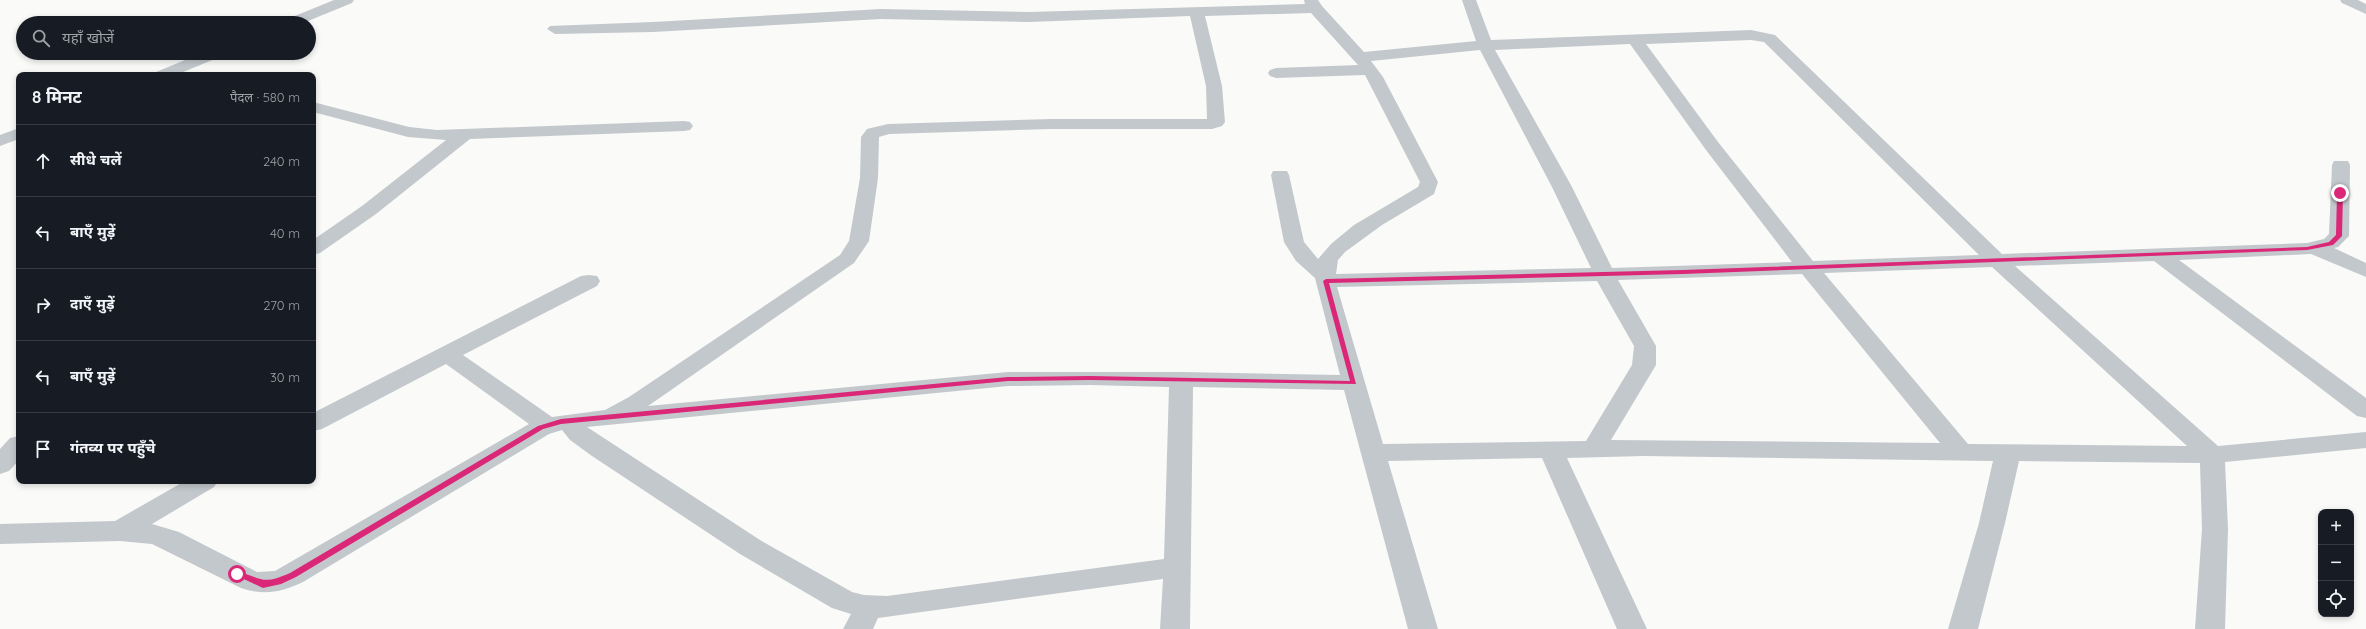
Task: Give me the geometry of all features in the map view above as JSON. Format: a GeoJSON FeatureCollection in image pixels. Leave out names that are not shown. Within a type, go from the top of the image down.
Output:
{"type":"FeatureCollection","features":[{"type":"Feature","properties":{"kind":"street"},"geometry":{"type":"LineString","coordinates":[[307,16],[347,0]]}},
{"type":"Feature","properties":{"kind":"street"},"geometry":{"type":"LineString","coordinates":[[1470,0],[1485,45],[1562,187],[1604,274],[1637,327],[1646,346],[1644,365],[1593,449]]}},
{"type":"Feature","properties":{"kind":"street"},"geometry":{"type":"LineString","coordinates":[[2347,0],[2366,10]]}},
{"type":"Feature","properties":{"kind":"street"},"geometry":{"type":"LineString","coordinates":[[555,29],[653,28],[881,14],[1028,17],[1197,12],[1313,4],[1365,63],[1394,112],[1429,182],[1426,190],[1373,222],[1335,252],[1326,265],[1325,278],[1424,629]]}},
{"type":"Feature","properties":{"kind":"street"},"geometry":{"type":"LineString","coordinates":[[606,419],[644,397],[847,259],[859,241],[869,178],[870,137],[873,133],[888,128],[1051,124],[1206,125],[1216,122],[1214,86],[1197,12]]}},
{"type":"Feature","properties":{"kind":"street"},"geometry":{"type":"LineString","coordinates":[[1276,73],[1365,63],[1485,45],[1751,35],[1769,38],[1995,259],[2212,455],[2215,529],[2210,629]]}},
{"type":"Feature","properties":{"kind":"street"},"geometry":{"type":"LineString","coordinates":[[1635,40],[1673,96],[1809,268],[1961,452]]}},
{"type":"Feature","properties":{"kind":"street"},"geometry":{"type":"LineString","coordinates":[[169,72],[199,60]]}},
{"type":"Feature","properties":{"kind":"street"},"geometry":{"type":"LineString","coordinates":[[316,108],[408,132],[464,135],[684,126]]}},
{"type":"Feature","properties":{"kind":"street"},"geometry":{"type":"LineString","coordinates":[[0,141],[16,135]]}},
{"type":"Feature","properties":{"kind":"street"},"geometry":{"type":"LineString","coordinates":[[316,247],[369,210],[464,135]]}},
{"type":"Feature","properties":{"kind":"street"},"geometry":{"type":"LineString","coordinates":[[1280,175],[1294,242],[1304,257],[1325,278],[1604,274],[1809,268],[1995,259],[2159,255],[2314,248],[2331,243],[2339,236],[2341,165]]}},
{"type":"Feature","properties":{"kind":"street"},"geometry":{"type":"LineString","coordinates":[[2314,248],[2345,260],[2366,271]]}},
{"type":"Feature","properties":{"kind":"street"},"geometry":{"type":"LineString","coordinates":[[2159,255],[2366,410]]}},
{"type":"Feature","properties":{"kind":"street"},"geometry":{"type":"LineString","coordinates":[[316,421],[589,281]]}},
{"type":"Feature","properties":{"kind":"street"},"geometry":{"type":"LineString","coordinates":[[447,354],[558,423],[579,434],[601,450],[750,547],[842,600],[864,619],[1178,567]]}},
{"type":"Feature","properties":{"kind":"street"},"geometry":{"type":"LineString","coordinates":[[0,534],[120,531],[146,533],[169,539],[251,582],[263,584],[278,582],[293,575],[558,423],[917,386],[1008,379],[1181,379],[1354,383]]}},
{"type":"Feature","properties":{"kind":"street"},"geometry":{"type":"LineString","coordinates":[[1175,629],[1178,567],[1181,379]]}},
{"type":"Feature","properties":{"kind":"street"},"geometry":{"type":"LineString","coordinates":[[1375,453],[1551,451],[1593,449],[2212,455],[2366,440]]}},
{"type":"Feature","properties":{"kind":"street"},"geometry":{"type":"LineString","coordinates":[[0,464],[16,447]]}},
{"type":"Feature","properties":{"kind":"street"},"geometry":{"type":"LineString","coordinates":[[1551,451],[1632,629]]}},
{"type":"Feature","properties":{"kind":"street"},"geometry":{"type":"LineString","coordinates":[[1963,629],[1990,530],[2008,452]]}},
{"type":"Feature","properties":{"kind":"street"},"geometry":{"type":"LineString","coordinates":[[120,531],[200,484]]}},
{"type":"Feature","properties":{"kind":"route"},"geometry":{"type":"LineString","coordinates":[[237,574],[251,582],[263,584],[278,582],[293,575],[540,428],[561,422],[606,419],[917,386],[1008,379],[1090,378],[1354,383],[1326,286],[1326,281],[1809,268],[1995,259],[2159,255],[2307,249],[2331,243],[2339,236],[2340,193]]}}]}
